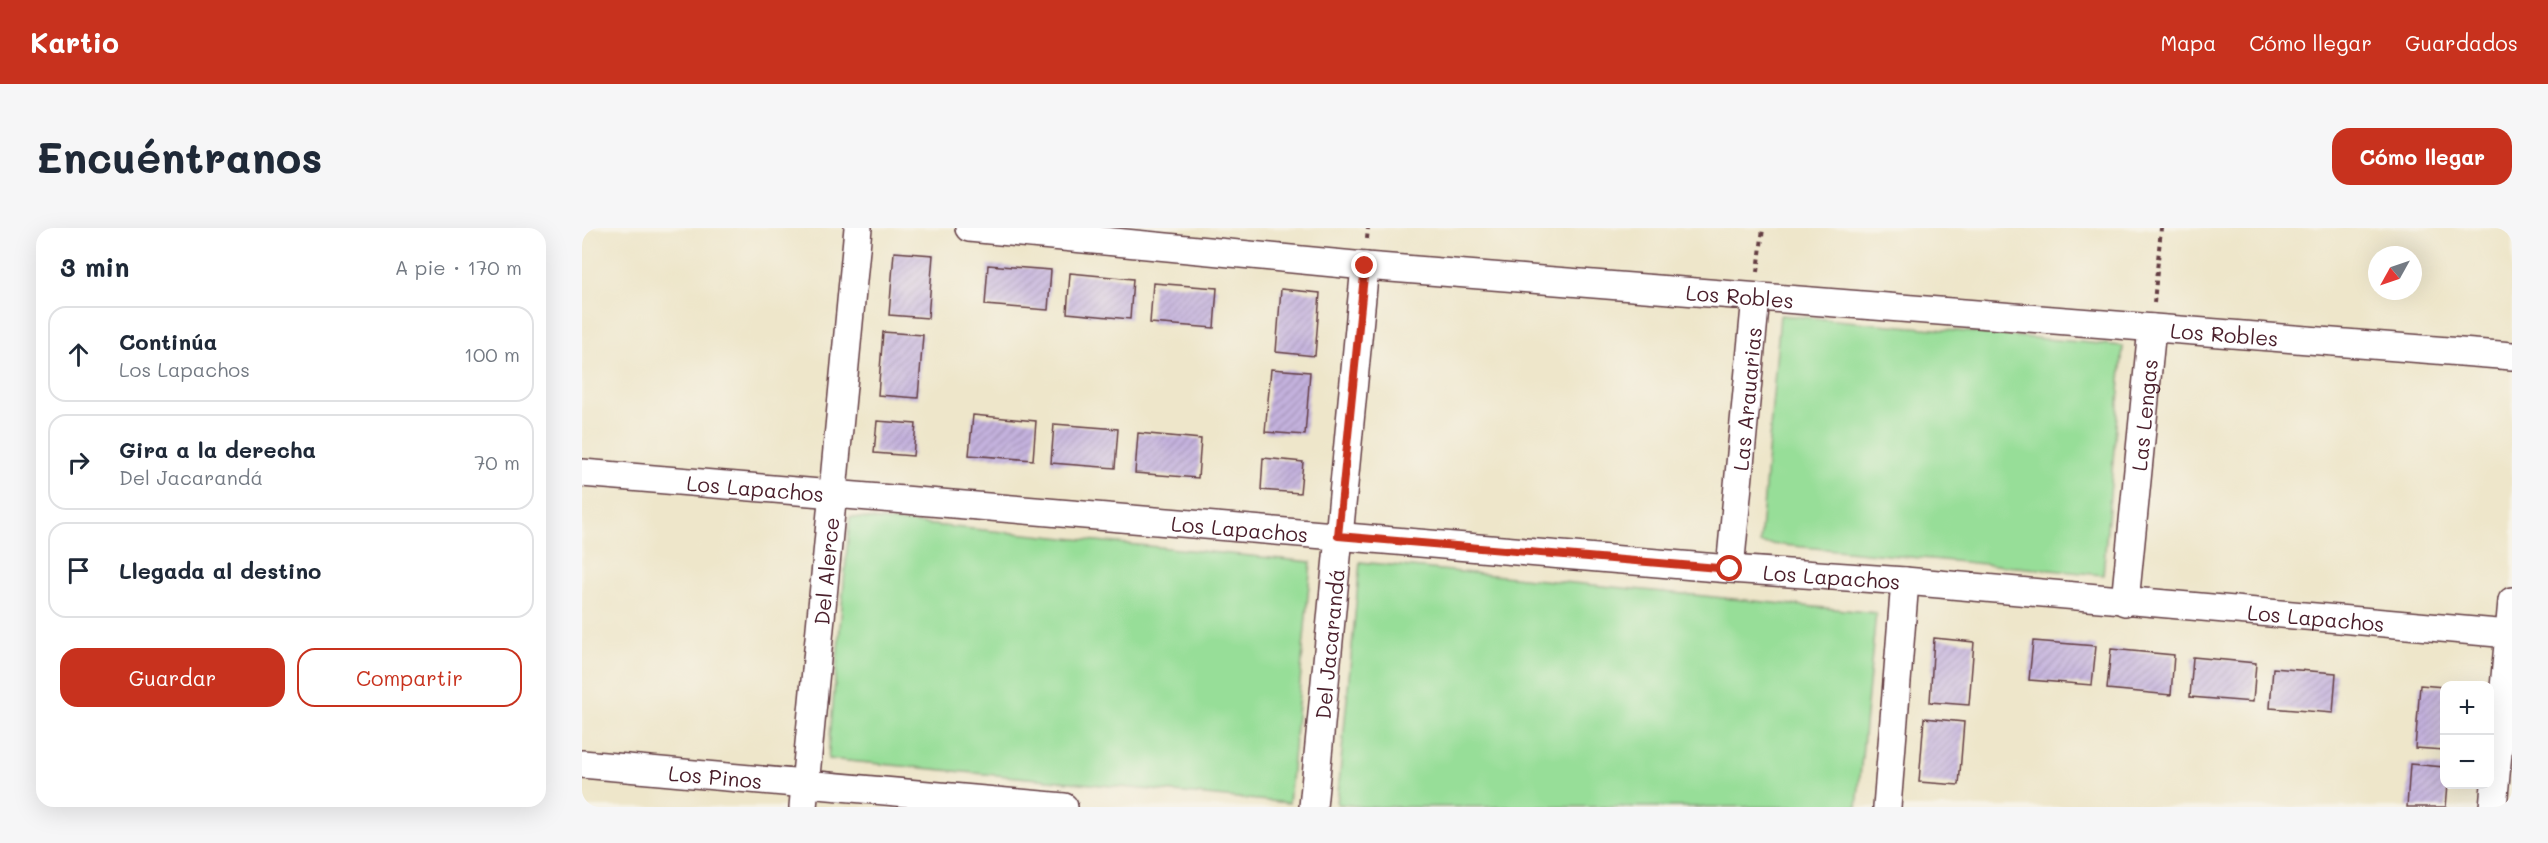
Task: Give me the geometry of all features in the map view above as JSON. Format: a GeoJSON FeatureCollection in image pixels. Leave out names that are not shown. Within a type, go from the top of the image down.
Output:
{"type":"FeatureCollection","features":[{"type":"Feature","properties":{"kind":"street","name":"Del Alerce"},"geometry":{"type":"LineString","coordinates":[[805,795],[858,228]]}},
{"type":"Feature","properties":{"kind":"street","name":"Los Robles"},"geometry":{"type":"LineString","coordinates":[[969,228],[1365,266],[2512,356]]}},
{"type":"Feature","properties":{"kind":"street","name":"Del Jacarandá"},"geometry":{"type":"LineString","coordinates":[[1313,807],[1365,266]]}},
{"type":"Feature","properties":{"kind":"street","name":"Las Arauarias"},"geometry":{"type":"LineString","coordinates":[[1730,569],[1756,297]]}},
{"type":"Feature","properties":{"kind":"street","name":"Las Lengas"},"geometry":{"type":"LineString","coordinates":[[2125,602],[2152,328]]}},
{"type":"Feature","properties":{"kind":"street","name":"Los Lapachos"},"geometry":{"type":"LineString","coordinates":[[582,473],[1730,569],[1905,581],[2509,634]]}},
{"type":"Feature","properties":{"kind":"street"},"geometry":{"type":"LineString","coordinates":[[1887,807],[1905,581]]}},
{"type":"Feature","properties":{"kind":"street"},"geometry":{"type":"LineString","coordinates":[[2493,807],[2512,601]]}},
{"type":"Feature","properties":{"kind":"street","name":"Los Pinos"},"geometry":{"type":"LineString","coordinates":[[582,764],[805,795],[1064,807]]}},
{"type":"Feature","properties":{"kind":"path","name":"Las Arauarias"},"geometry":{"type":"LineString","coordinates":[[1756,297],[1763,228]]}},
{"type":"Feature","properties":{"kind":"path"},"geometry":{"type":"LineString","coordinates":[[2152,328],[2161,228]]}},
{"type":"Feature","properties":{"kind":"green space"},"geometry":{"type":"Polygon","coordinates":[[[1780,315],[2123,346],[2103,575],[1760,543],[1780,315]]]}},
{"type":"Feature","properties":{"kind":"green space"},"geometry":{"type":"Polygon","coordinates":[[[850,517],[1311,562],[1289,803],[828,759],[850,517]]]}},
{"type":"Feature","properties":{"kind":"green space"},"geometry":{"type":"Polygon","coordinates":[[[1360,562],[1876,613],[1857,807],[1364,807],[1337,804],[1360,562]]]}},
{"type":"Feature","properties":{"kind":"building"},"geometry":{"type":"Polygon","coordinates":[[[894,252],[933,255],[928,318],[889,315],[894,252]]]}},
{"type":"Feature","properties":{"kind":"building"},"geometry":{"type":"Polygon","coordinates":[[[988,265],[1051,270],[1048,310],[985,305],[988,265]]]}},
{"type":"Feature","properties":{"kind":"building"},"geometry":{"type":"Polygon","coordinates":[[[1070,273],[1133,279],[1130,319],[1067,313],[1070,273]]]}},
{"type":"Feature","properties":{"kind":"building"},"geometry":{"type":"Polygon","coordinates":[[[1153,283],[1217,288],[1214,328],[1150,323],[1153,283]]]}},
{"type":"Feature","properties":{"kind":"building"},"geometry":{"type":"Polygon","coordinates":[[[1281,289],[1320,293],[1315,356],[1276,352],[1281,289]]]}},
{"type":"Feature","properties":{"kind":"building"},"geometry":{"type":"Polygon","coordinates":[[[883,332],[923,335],[918,398],[878,395],[883,332]]]}},
{"type":"Feature","properties":{"kind":"building"},"geometry":{"type":"Polygon","coordinates":[[[1271,369],[1310,372],[1305,435],[1265,432],[1271,369]]]}},
{"type":"Feature","properties":{"kind":"building"},"geometry":{"type":"Polygon","coordinates":[[[973,415],[1036,421],[1033,460],[969,455],[973,415]]]}},
{"type":"Feature","properties":{"kind":"building"},"geometry":{"type":"Polygon","coordinates":[[[877,421],[916,424],[913,456],[874,453],[877,421]]]}},
{"type":"Feature","properties":{"kind":"building"},"geometry":{"type":"Polygon","coordinates":[[[1054,424],[1118,429],[1115,468],[1051,463],[1054,424]]]}},
{"type":"Feature","properties":{"kind":"building"},"geometry":{"type":"Polygon","coordinates":[[[1138,433],[1201,439],[1198,478],[1135,473],[1138,433]]]}},
{"type":"Feature","properties":{"kind":"building"},"geometry":{"type":"Polygon","coordinates":[[[1263,458],[1303,462],[1300,493],[1261,490],[1263,458]]]}},
{"type":"Feature","properties":{"kind":"building"},"geometry":{"type":"Polygon","coordinates":[[[1934,638],[1974,642],[1969,705],[1930,702],[1934,638]]]}},
{"type":"Feature","properties":{"kind":"building"},"geometry":{"type":"Polygon","coordinates":[[[2033,641],[2096,646],[2092,685],[2029,680],[2033,641]]]}},
{"type":"Feature","properties":{"kind":"building"},"geometry":{"type":"Polygon","coordinates":[[[2111,649],[2174,655],[2171,695],[2107,689],[2111,649]]]}},
{"type":"Feature","properties":{"kind":"building"},"geometry":{"type":"Polygon","coordinates":[[[2193,657],[2256,663],[2253,702],[2190,697],[2193,657]]]}},
{"type":"Feature","properties":{"kind":"building"},"geometry":{"type":"Polygon","coordinates":[[[2273,668],[2336,673],[2333,713],[2270,708],[2273,668]]]}},
{"type":"Feature","properties":{"kind":"building"},"geometry":{"type":"Polygon","coordinates":[[[2420,685],[2440,687],[2440,750],[2415,748],[2420,685]]]}},
{"type":"Feature","properties":{"kind":"building"},"geometry":{"type":"Polygon","coordinates":[[[1924,718],[1964,722],[1959,785],[1919,782],[1924,718]]]}},
{"type":"Feature","properties":{"kind":"building"},"geometry":{"type":"Polygon","coordinates":[[[2410,764],[2440,767],[2440,789],[2448,789],[2446,807],[2407,807],[2410,764]]]}},
{"type":"Feature","properties":{"kind":"route"},"geometry":{"type":"LineString","coordinates":[[1365,266],[1338,536],[1730,569]]}}]}
